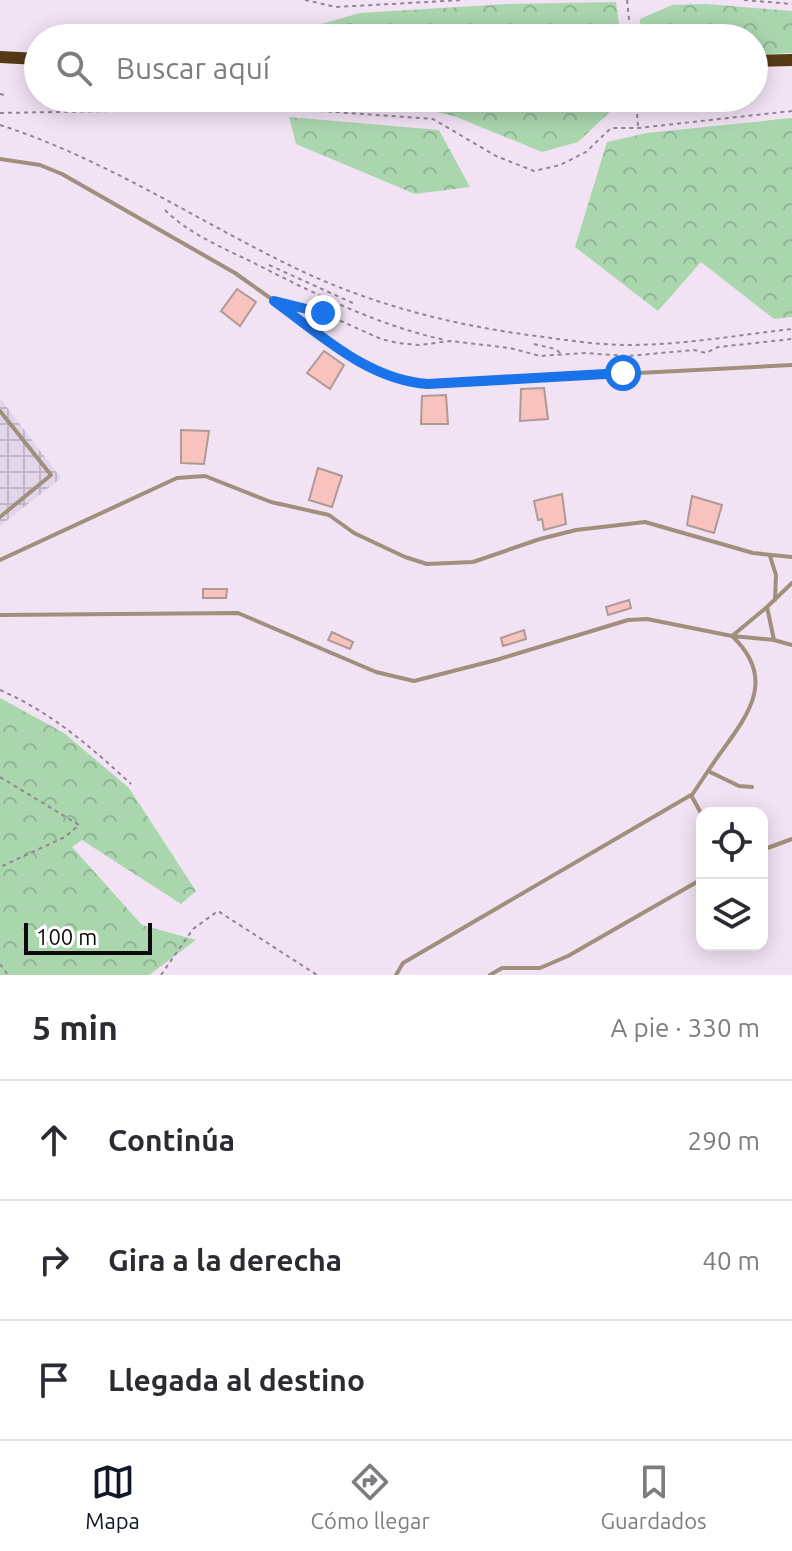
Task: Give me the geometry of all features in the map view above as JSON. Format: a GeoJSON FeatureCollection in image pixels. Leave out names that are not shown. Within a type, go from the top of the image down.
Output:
{"type":"FeatureCollection","features":[{"type":"Feature","properties":{"kind":"highway"},"geometry":{"type":"LineString","coordinates":[[0,57],[24,58]]}},
{"type":"Feature","properties":{"kind":"highway"},"geometry":{"type":"LineString","coordinates":[[768,61],[792,60]]}},
{"type":"Feature","properties":{"kind":"lane"},"geometry":{"type":"LineString","coordinates":[[0,159],[40,165],[62,174],[235,273],[372,370],[404,382],[442,384],[792,365]]}},
{"type":"Feature","properties":{"kind":"lane"},"geometry":{"type":"LineString","coordinates":[[0,411],[51,475],[0,517]]}},
{"type":"Feature","properties":{"kind":"lane"},"geometry":{"type":"LineString","coordinates":[[0,560],[177,478],[205,476],[271,502],[329,515],[338,524],[373,543],[427,564],[473,562],[576,530],[645,522],[753,553],[792,557]]}},
{"type":"Feature","properties":{"kind":"lane"},"geometry":{"type":"LineString","coordinates":[[770,556],[776,575],[775,600]]}},
{"type":"Feature","properties":{"kind":"lane"},"geometry":{"type":"LineString","coordinates":[[732,636],[792,583]]}},
{"type":"Feature","properties":{"kind":"lane"},"geometry":{"type":"LineString","coordinates":[[767,607],[774,640]]}},
{"type":"Feature","properties":{"kind":"lane"},"geometry":{"type":"LineString","coordinates":[[0,615],[238,613],[376,672],[414,681],[628,620],[647,619],[792,645]]}},
{"type":"Feature","properties":{"kind":"lane"},"geometry":{"type":"LineString","coordinates":[[396,975],[403,963],[691,795],[753,704],[757,687],[755,667],[746,649],[732,636]]}},
{"type":"Feature","properties":{"kind":"lane"},"geometry":{"type":"LineString","coordinates":[[708,771],[739,786],[752,787]]}},
{"type":"Feature","properties":{"kind":"lane"},"geometry":{"type":"LineString","coordinates":[[691,795],[698,807]]}},
{"type":"Feature","properties":{"kind":"lane"},"geometry":{"type":"LineString","coordinates":[[768,848],[792,839]]}},
{"type":"Feature","properties":{"kind":"lane"},"geometry":{"type":"LineString","coordinates":[[490,975],[502,968],[540,968],[554,962],[696,882]]}},
{"type":"Feature","properties":{"kind":"path"},"geometry":{"type":"LineString","coordinates":[[305,0],[336,7],[463,0]]}},
{"type":"Feature","properties":{"kind":"path"},"geometry":{"type":"LineString","coordinates":[[627,0],[630,24]]}},
{"type":"Feature","properties":{"kind":"path"},"geometry":{"type":"LineString","coordinates":[[744,0],[792,4]]}},
{"type":"Feature","properties":{"kind":"path"},"geometry":{"type":"LineString","coordinates":[[335,112],[433,119],[496,156],[534,171],[560,165],[586,152],[611,128],[638,128],[792,111]]}},
{"type":"Feature","properties":{"kind":"path"},"geometry":{"type":"LineString","coordinates":[[0,113],[56,112]]}},
{"type":"Feature","properties":{"kind":"path"},"geometry":{"type":"LineString","coordinates":[[637,112],[638,128]]}},
{"type":"Feature","properties":{"kind":"path"},"geometry":{"type":"LineString","coordinates":[[0,125],[38,137],[77,155],[290,266],[350,293],[400,309],[447,321],[524,334],[626,345],[792,329]]}},
{"type":"Feature","properties":{"kind":"path"},"geometry":{"type":"LineString","coordinates":[[165,210],[175,220],[214,243],[323,298],[400,328],[450,341],[510,348],[540,356],[628,356],[694,350],[706,353],[718,347],[792,339]]}},
{"type":"Feature","properties":{"kind":"path"},"geometry":{"type":"LineString","coordinates":[[269,265],[355,304]]}},
{"type":"Feature","properties":{"kind":"path"},"geometry":{"type":"LineString","coordinates":[[323,298],[327,292]]}},
{"type":"Feature","properties":{"kind":"path"},"geometry":{"type":"LineString","coordinates":[[274,301],[323,313],[381,339],[398,343],[419,345],[450,341]]}},
{"type":"Feature","properties":{"kind":"path"},"geometry":{"type":"LineString","coordinates":[[534,344],[562,354]]}},
{"type":"Feature","properties":{"kind":"path"},"geometry":{"type":"LineString","coordinates":[[0,690],[81,738],[131,784]]}},
{"type":"Feature","properties":{"kind":"path"},"geometry":{"type":"LineString","coordinates":[[0,777],[79,825],[65,837],[0,867]]}},
{"type":"Feature","properties":{"kind":"path"},"geometry":{"type":"LineString","coordinates":[[161,975],[193,929],[218,911],[317,975]]}},
{"type":"Feature","properties":{"kind":"path"},"geometry":{"type":"LineString","coordinates":[[0,964],[8,975]]}},
{"type":"Feature","properties":{"kind":"shaded area"},"geometry":{"type":"Polygon","coordinates":[[[0,398],[61,478],[0,526],[0,398]]]}},
{"type":"Feature","properties":{"kind":"green space"},"geometry":{"type":"Polygon","coordinates":[[[616,2],[619,24],[321,24],[360,13],[507,4],[616,2]]]}},
{"type":"Feature","properties":{"kind":"green space"},"geometry":{"type":"Polygon","coordinates":[[[706,4],[792,11],[792,53],[768,54],[768,24],[640,24],[640,19],[672,5],[706,4]]]}},
{"type":"Feature","properties":{"kind":"green space"},"geometry":{"type":"Polygon","coordinates":[[[438,112],[610,112],[578,142],[542,152],[438,112]]]}},
{"type":"Feature","properties":{"kind":"green space"},"geometry":{"type":"Polygon","coordinates":[[[289,117],[439,130],[470,187],[415,194],[296,144],[289,117]]]}},
{"type":"Feature","properties":{"kind":"green space"},"geometry":{"type":"Polygon","coordinates":[[[792,118],[792,317],[774,319],[701,262],[658,311],[575,247],[607,142],[646,133],[792,118]]]}},
{"type":"Feature","properties":{"kind":"green space"},"geometry":{"type":"Polygon","coordinates":[[[0,698],[64,733],[129,788],[196,891],[181,904],[82,840],[72,847],[142,925],[196,940],[149,975],[0,975],[0,698]]]}},
{"type":"Feature","properties":{"kind":"building"},"geometry":{"type":"Polygon","coordinates":[[[237,289],[256,302],[240,326],[221,311],[237,289]]]}},
{"type":"Feature","properties":{"kind":"building"},"geometry":{"type":"Polygon","coordinates":[[[324,351],[344,365],[330,389],[307,373],[324,351]]]}},
{"type":"Feature","properties":{"kind":"building"},"geometry":{"type":"Polygon","coordinates":[[[544,388],[548,419],[520,421],[521,389],[544,388]]]}},
{"type":"Feature","properties":{"kind":"building"},"geometry":{"type":"Polygon","coordinates":[[[446,395],[448,424],[421,424],[422,396],[446,395]]]}},
{"type":"Feature","properties":{"kind":"building"},"geometry":{"type":"Polygon","coordinates":[[[181,430],[209,431],[204,464],[181,463],[181,430]]]}},
{"type":"Feature","properties":{"kind":"building"},"geometry":{"type":"Polygon","coordinates":[[[318,468],[342,476],[332,507],[309,500],[318,468]]]}},
{"type":"Feature","properties":{"kind":"building"},"geometry":{"type":"Polygon","coordinates":[[[562,494],[566,524],[544,530],[542,519],[538,520],[534,501],[562,494]]]}},
{"type":"Feature","properties":{"kind":"building"},"geometry":{"type":"Polygon","coordinates":[[[692,496],[722,505],[714,533],[687,525],[692,496]]]}},
{"type":"Feature","properties":{"kind":"building"},"geometry":{"type":"Polygon","coordinates":[[[203,589],[227,589],[226,598],[203,598],[203,589]]]}},
{"type":"Feature","properties":{"kind":"building"},"geometry":{"type":"Polygon","coordinates":[[[629,600],[631,608],[608,615],[606,607],[629,600]]]}},
{"type":"Feature","properties":{"kind":"building"},"geometry":{"type":"Polygon","coordinates":[[[524,630],[526,639],[503,646],[501,638],[524,630]]]}},
{"type":"Feature","properties":{"kind":"building"},"geometry":{"type":"Polygon","coordinates":[[[332,632],[353,642],[350,649],[328,640],[332,632]]]}},
{"type":"Feature","properties":{"kind":"route"},"geometry":{"type":"LineString","coordinates":[[323,313],[274,301],[372,370],[404,382],[428,384],[623,373]]}}]}
